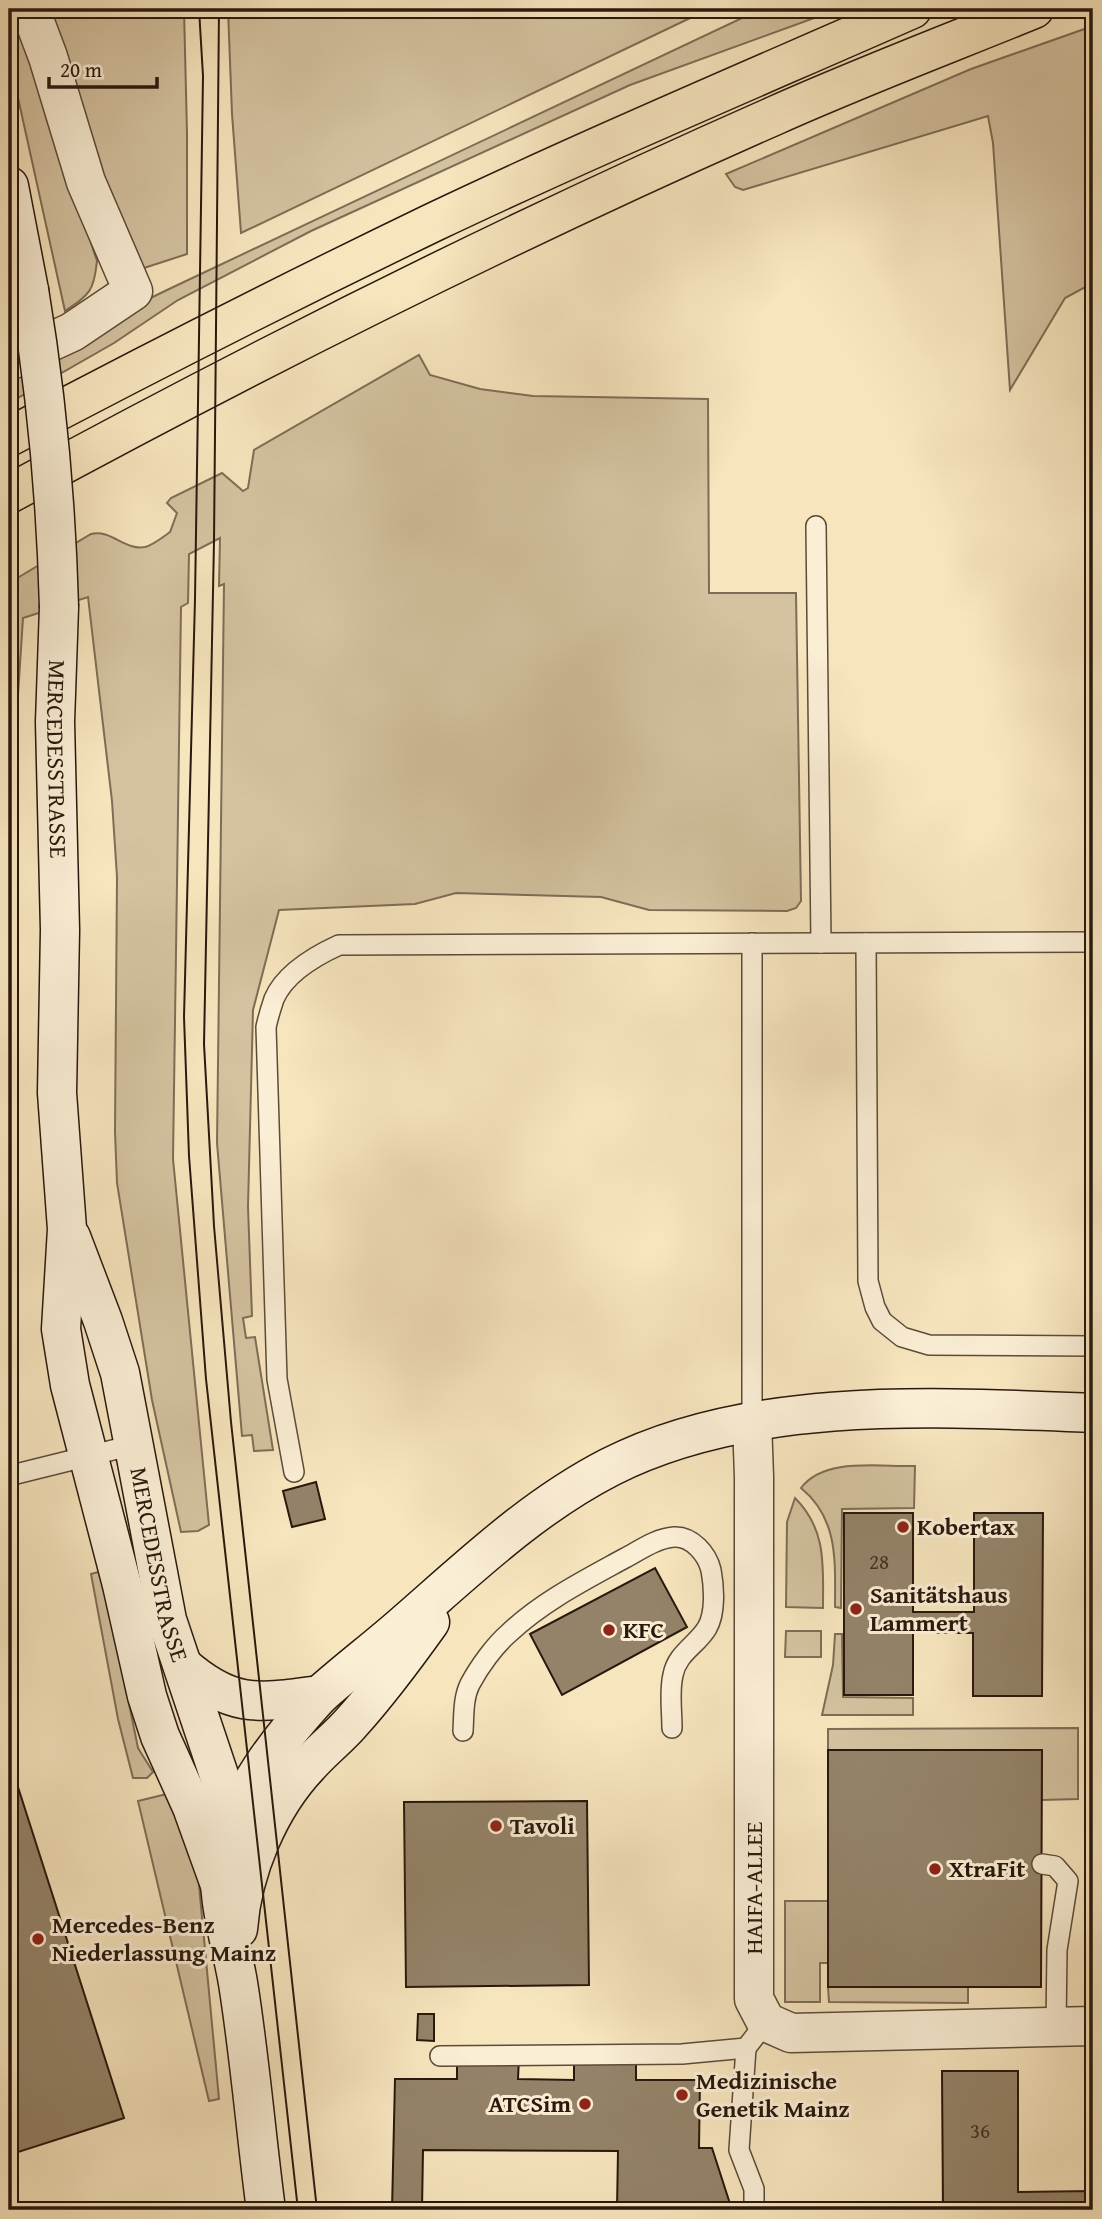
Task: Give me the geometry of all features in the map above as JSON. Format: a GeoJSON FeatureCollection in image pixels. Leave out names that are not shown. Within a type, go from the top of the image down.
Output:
{"type":"FeatureCollection","features":[{"type":"Feature","properties":{"kind":"highway"},"geometry":{"type":"LineString","coordinates":[[9,437],[161,357],[434,222],[585,152],[912,9]]}},
{"type":"Feature","properties":{"kind":"highway"},"geometry":{"type":"LineString","coordinates":[[9,494],[153,416],[464,259],[776,115],[1034,9]]}},
{"type":"Feature","properties":{"kind":"street"},"geometry":{"type":"LineString","coordinates":[[9,361],[72,332],[133,290],[86,182],[48,57],[30,9]]}},
{"type":"Feature","properties":{"kind":"street","name":"MERCEDESSTRASSE"},"geometry":{"type":"LineString","coordinates":[[9,186],[44,376],[57,528],[59,607],[55,722],[60,930],[57,1093],[67,1229],[61,1329],[70,1385],[148,1696],[160,1736],[229,1892]]}},
{"type":"Feature","properties":{"kind":"street","name":"MERCEDESSTRASSE"},"geometry":{"type":"LineString","coordinates":[[67,1229],[120,1373],[167,1620],[183,1666],[236,1779],[233,1819],[239,1867],[229,1892]]}},
{"type":"Feature","properties":{"kind":"street"},"geometry":{"type":"LineString","coordinates":[[236,1779],[294,1724],[320,1695],[470,1566],[540,1509],[612,1466],[713,1429],[813,1413],[1017,1410],[1093,1413]]}},
{"type":"Feature","properties":{"kind":"street","name":"HAIFA-ALLEE"},"geometry":{"type":"LineString","coordinates":[[752,1421],[756,2035]]}},
{"type":"Feature","properties":{"kind":"street"},"geometry":{"type":"LineString","coordinates":[[266,2210],[229,1892],[253,1862],[272,1817],[284,1797],[307,1766],[349,1725],[389,1678],[470,1566]]}},
{"type":"Feature","properties":{"kind":"street"},"geometry":{"type":"LineString","coordinates":[[183,1666],[202,1683],[240,1700],[279,1701],[320,1695]]}},
{"type":"Feature","properties":{"kind":"street"},"geometry":{"type":"LineString","coordinates":[[160,1736],[191,1761],[236,1779],[285,1775],[307,1766]]}},
{"type":"Feature","properties":{"kind":"street"},"geometry":{"type":"LineString","coordinates":[[756,2035],[1093,2026]]}},
{"type":"Feature","properties":{"kind":"lane"},"geometry":{"type":"LineString","coordinates":[[816,526],[821,943]]}},
{"type":"Feature","properties":{"kind":"lane"},"geometry":{"type":"LineString","coordinates":[[294,1472],[277,1379],[265,1027],[275,996],[294,974],[316,956],[339,945],[1093,942]]}},
{"type":"Feature","properties":{"kind":"lane"},"geometry":{"type":"LineString","coordinates":[[752,943],[752,1421]]}},
{"type":"Feature","properties":{"kind":"lane"},"geometry":{"type":"LineString","coordinates":[[866,943],[868,1281],[882,1321],[902,1338],[929,1345],[1093,1346]]}},
{"type":"Feature","properties":{"kind":"lane"},"geometry":{"type":"LineString","coordinates":[[16,1474],[132,1445]]}},
{"type":"Feature","properties":{"kind":"lane"},"geometry":{"type":"LineString","coordinates":[[463,1731],[465,1698],[470,1684],[507,1634],[542,1606],[580,1583],[657,1541],[675,1536],[696,1545],[706,1557],[711,1571],[713,1608],[707,1628],[680,1658],[673,1675],[672,1728]]}},
{"type":"Feature","properties":{"kind":"lane"},"geometry":{"type":"LineString","coordinates":[[1042,1864],[1055,1866],[1068,1881],[1057,1950],[1056,2026]]}},
{"type":"Feature","properties":{"kind":"lane"},"geometry":{"type":"LineString","coordinates":[[1041,1937],[1047,1936],[1057,1950]]}},
{"type":"Feature","properties":{"kind":"lane"},"geometry":{"type":"LineString","coordinates":[[440,2056],[682,2054],[756,2035],[739,2150],[754,2189],[754,2210]]}},
{"type":"Feature","properties":{"kind":"shaded area"},"geometry":{"type":"Polygon","coordinates":[[[9,9],[14,9],[97,261],[89,291],[65,311],[9,57],[9,9]]]}},
{"type":"Feature","properties":{"kind":"shaded area"},"geometry":{"type":"Polygon","coordinates":[[[45,9],[184,9],[187,254],[141,269],[74,110],[45,9]]]}},
{"type":"Feature","properties":{"kind":"shaded area"},"geometry":{"type":"Polygon","coordinates":[[[228,9],[709,9],[241,233],[228,9]]]}},
{"type":"Feature","properties":{"kind":"shaded area"},"geometry":{"type":"Polygon","coordinates":[[[761,9],[839,9],[630,85],[311,231],[178,300],[114,343],[9,403],[9,378],[124,311],[761,9]]]}},
{"type":"Feature","properties":{"kind":"shaded area"},"geometry":{"type":"Polygon","coordinates":[[[1093,26],[1093,283],[1065,298],[1010,390],[993,143],[988,116],[743,190],[735,187],[726,174],[971,69],[1093,26]]]}},
{"type":"Feature","properties":{"kind":"shaded area"},"geometry":{"type":"Polygon","coordinates":[[[419,355],[430,375],[480,389],[533,396],[708,399],[709,593],[796,593],[801,901],[796,908],[787,911],[649,910],[601,897],[456,893],[415,904],[279,910],[253,1010],[248,1207],[252,1316],[243,1318],[246,1338],[255,1337],[273,1450],[254,1451],[252,1435],[242,1436],[217,1143],[224,584],[219,586],[220,538],[189,554],[188,603],[181,607],[173,1159],[209,1525],[198,1531],[181,1532],[152,1400],[117,1183],[117,877],[112,801],[88,597],[23,618],[9,833],[9,583],[91,534],[105,534],[138,547],[155,543],[170,532],[177,513],[167,503],[171,498],[222,473],[243,491],[248,488],[254,450],[419,355]]]}},
{"type":"Feature","properties":{"kind":"shaded area"},"geometry":{"type":"Polygon","coordinates":[[[869,1465],[915,1466],[914,1508],[842,1509],[841,1608],[835,1607],[834,1558],[828,1527],[813,1500],[801,1488],[811,1478],[838,1468],[869,1465]]]}},
{"type":"Feature","properties":{"kind":"shaded area"},"geometry":{"type":"Polygon","coordinates":[[[795,1498],[813,1523],[818,1536],[823,1563],[823,1608],[786,1607],[787,1522],[795,1498]]]}},
{"type":"Feature","properties":{"kind":"shaded area"},"geometry":{"type":"Polygon","coordinates":[[[102,1571],[138,1748],[153,1772],[147,1778],[133,1778],[118,1719],[91,1574],[102,1571]]]}},
{"type":"Feature","properties":{"kind":"shaded area"},"geometry":{"type":"Polygon","coordinates":[[[786,1631],[821,1631],[821,1657],[785,1657],[786,1631]]]}},
{"type":"Feature","properties":{"kind":"shaded area"},"geometry":{"type":"Polygon","coordinates":[[[835,1634],[842,1634],[843,1697],[913,1698],[913,1715],[822,1715],[833,1665],[835,1634]]]}},
{"type":"Feature","properties":{"kind":"shaded area"},"geometry":{"type":"Polygon","coordinates":[[[1078,1728],[1078,1799],[1042,1800],[1041,1750],[828,1750],[828,1729],[1078,1728]]]}},
{"type":"Feature","properties":{"kind":"shaded area"},"geometry":{"type":"Polygon","coordinates":[[[171,1793],[196,1853],[219,2099],[209,2101],[138,1801],[171,1793]]]}},
{"type":"Feature","properties":{"kind":"shaded area"},"geometry":{"type":"Polygon","coordinates":[[[785,1901],[828,1901],[828,1963],[820,1963],[820,2002],[785,2002],[785,1901]]]}},
{"type":"Feature","properties":{"kind":"shaded area"},"geometry":{"type":"Polygon","coordinates":[[[828,1987],[968,1987],[968,2003],[829,2002],[828,1987]]]}},
{"type":"Feature","properties":{"kind":"building"},"geometry":{"type":"Polygon","coordinates":[[[316,1482],[325,1519],[292,1527],[283,1491],[316,1482]]]}},
{"type":"Feature","properties":{"kind":"building"},"geometry":{"type":"Polygon","coordinates":[[[844,1513],[913,1513],[913,1612],[974,1612],[974,1513],[1043,1513],[1042,1696],[973,1696],[973,1633],[913,1633],[913,1695],[844,1695],[844,1513]]]}},
{"type":"Feature","properties":{"kind":"building","name":"KFC"},"geometry":{"type":"Polygon","coordinates":[[[655,1568],[687,1627],[562,1695],[530,1634],[655,1568]]]}},
{"type":"Feature","properties":{"kind":"building","name":"XtraFit"},"geometry":{"type":"Polygon","coordinates":[[[828,1750],[1042,1750],[1041,1987],[828,1987],[828,1750]]]}},
{"type":"Feature","properties":{"kind":"building","name":"Mercedes-Benz Niederlassung Mainz"},"geometry":{"type":"Polygon","coordinates":[[[9,1759],[124,2118],[9,2155],[9,1759]]]}},
{"type":"Feature","properties":{"kind":"building"},"geometry":{"type":"Polygon","coordinates":[[[587,1801],[589,1985],[406,1987],[404,1802],[587,1801]]]}},
{"type":"Feature","properties":{"kind":"building"},"geometry":{"type":"Polygon","coordinates":[[[418,2014],[434,2014],[434,2041],[417,2040],[418,2014]]]}},
{"type":"Feature","properties":{"kind":"building"},"geometry":{"type":"Polygon","coordinates":[[[457,2056],[519,2057],[518,2079],[574,2080],[574,2057],[636,2058],[636,2080],[700,2080],[699,2148],[712,2148],[732,2210],[617,2210],[618,2151],[423,2150],[422,2210],[392,2210],[395,2079],[457,2079],[457,2056]]]}},
{"type":"Feature","properties":{"kind":"building"},"geometry":{"type":"Polygon","coordinates":[[[942,2071],[1018,2071],[1018,2192],[1093,2191],[1093,2210],[943,2210],[942,2071]]]}},
{"type":"Feature","properties":{"kind":"tram line"},"geometry":{"type":"LineString","coordinates":[[199,9],[203,76],[195,599],[184,1017],[189,1156],[206,1379],[298,2210]]}},
{"type":"Feature","properties":{"kind":"tram line"},"geometry":{"type":"LineString","coordinates":[[219,9],[214,541],[204,1044],[214,1226],[231,1422],[317,2210]]}},
{"type":"Feature","properties":{"kind":"place","name":"Kobertax"},"geometry":{"type":"Point","coordinates":[903,1527]}},
{"type":"Feature","properties":{"kind":"place","name":"Sanitätshaus Lammert"},"geometry":{"type":"Point","coordinates":[856,1609]}},
{"type":"Feature","properties":{"kind":"place","name":"KFC"},"geometry":{"type":"Point","coordinates":[609,1630]}},
{"type":"Feature","properties":{"kind":"place","name":"Tavoli"},"geometry":{"type":"Point","coordinates":[496,1826]}},
{"type":"Feature","properties":{"kind":"place","name":"XtraFit"},"geometry":{"type":"Point","coordinates":[935,1869]}},
{"type":"Feature","properties":{"kind":"place","name":"Mercedes-Benz Niederlassung Mainz"},"geometry":{"type":"Point","coordinates":[38,1939]}},
{"type":"Feature","properties":{"kind":"place","name":"Medizinische Genetik Mainz"},"geometry":{"type":"Point","coordinates":[682,2095]}},
{"type":"Feature","properties":{"kind":"place","name":"ATCSim"},"geometry":{"type":"Point","coordinates":[585,2104]}}]}
